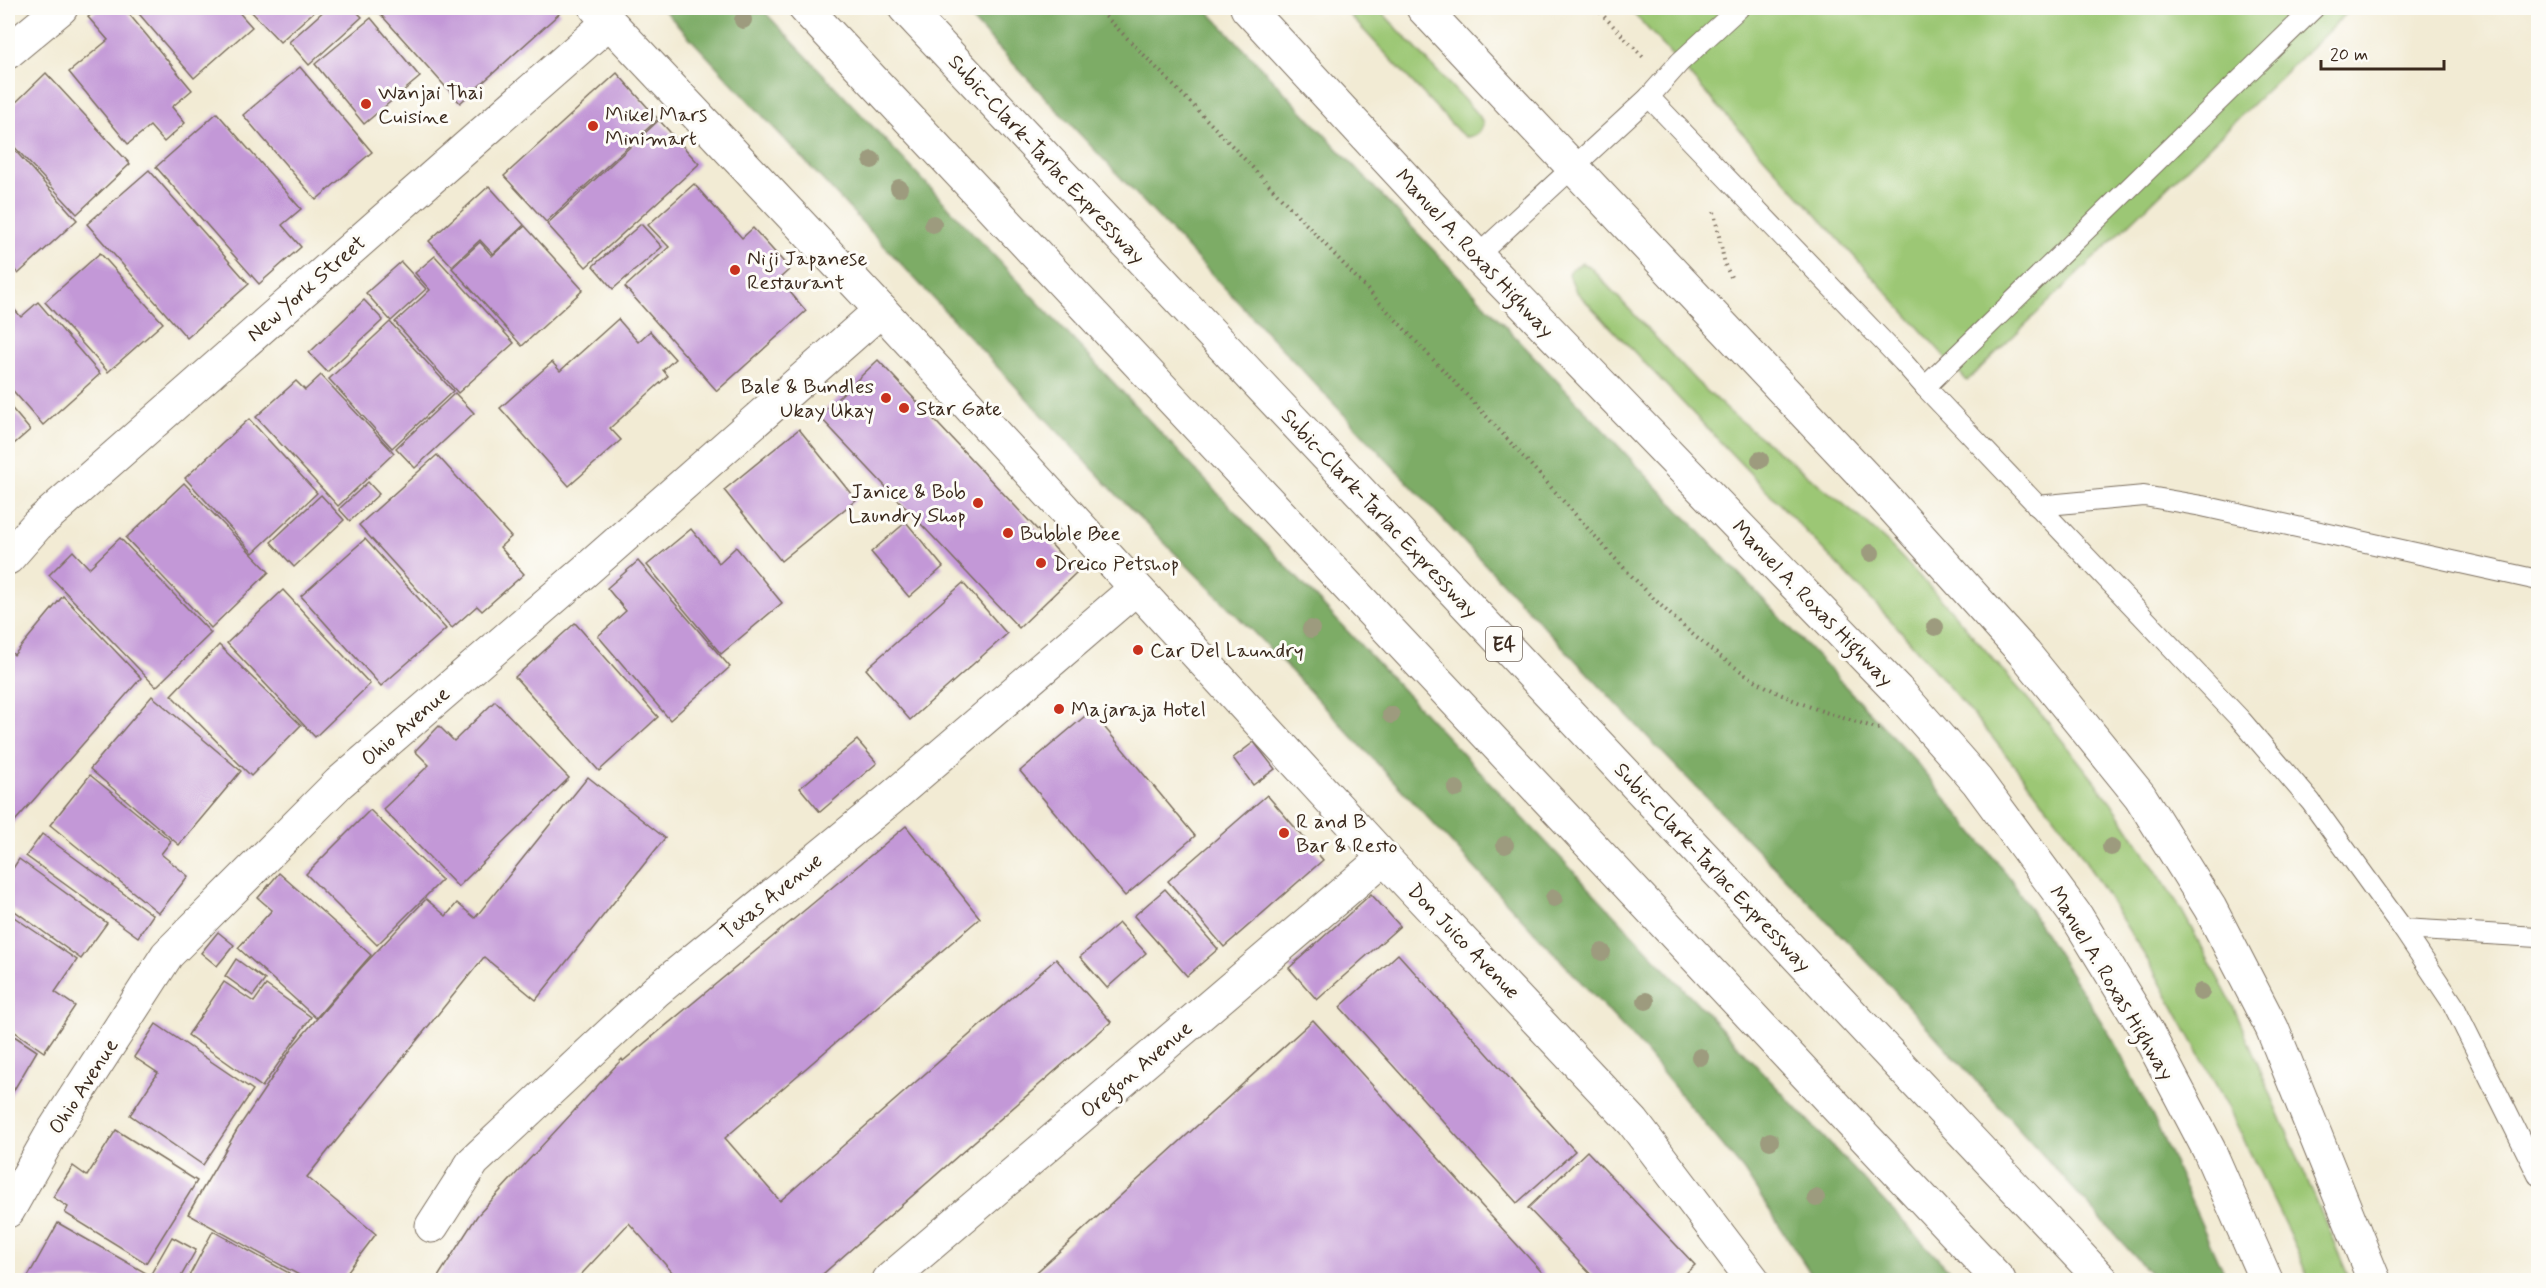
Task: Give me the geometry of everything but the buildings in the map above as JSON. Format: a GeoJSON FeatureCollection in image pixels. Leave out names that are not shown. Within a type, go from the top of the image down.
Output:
{"type":"FeatureCollection","features":[{"type":"Feature","properties":{"kind":"main road"},"geometry":{"type":"LineString","coordinates":[[8,52],[61,8]]}},
{"type":"Feature","properties":{"kind":"main road"},"geometry":{"type":"LineString","coordinates":[[805,8],[1999,1281]]}},
{"type":"Feature","properties":{"kind":"main road","name":"Subic-Clark-Tarlac Expressway"},"geometry":{"type":"LineString","coordinates":[[905,8],[2102,1281]]}},
{"type":"Feature","properties":{"kind":"main road","name":"Manuel A. Roxas Highway"},"geometry":{"type":"LineString","coordinates":[[1246,8],[1477,256],[1897,690],[1977,782],[2077,917],[2146,1030],[2209,1150],[2266,1281]]}},
{"type":"Feature","properties":{"kind":"main road"},"geometry":{"type":"LineString","coordinates":[[1423,8],[1571,168],[1882,495],[2025,654],[2140,796],[2210,909],[2272,1028],[2374,1281]]}},
{"type":"Feature","properties":{"kind":"main road","name":"Don Juico Avenue"},"geometry":{"type":"LineString","coordinates":[[602,15],[881,310],[1384,858],[1633,1122],[1753,1281]]}},
{"type":"Feature","properties":{"kind":"main road","name":"New York Street"},"geometry":{"type":"LineString","coordinates":[[8,558],[45,517],[602,15]]}},
{"type":"Feature","properties":{"kind":"main road","name":"Ohio Avenue"},"geometry":{"type":"LineString","coordinates":[[8,1211],[52,1133],[167,955],[339,783],[585,572],[881,310]]}},
{"type":"Feature","properties":{"kind":"main road","name":"Texas Avenue"},"geometry":{"type":"LineString","coordinates":[[432,1226],[473,1162],[656,991],[889,800],[1135,589]]}},
{"type":"Feature","properties":{"kind":"main road","name":"Oregon Avenue"},"geometry":{"type":"LineString","coordinates":[[890,1281],[1384,858]]}},
{"type":"Feature","properties":{"kind":"lane"},"geometry":{"type":"LineString","coordinates":[[1477,256],[1649,97],[1680,62],[1738,8]]}},
{"type":"Feature","properties":{"kind":"lane"},"geometry":{"type":"LineString","coordinates":[[1925,387],[2314,8]]}},
{"type":"Feature","properties":{"kind":"lane"},"geometry":{"type":"LineString","coordinates":[[1649,97],[2240,719],[2311,802],[2403,929],[2453,1004],[2538,1175]]}},
{"type":"Feature","properties":{"kind":"lane"},"geometry":{"type":"LineString","coordinates":[[2037,506],[2144,496],[2202,506],[2538,580]]}},
{"type":"Feature","properties":{"kind":"lane"},"geometry":{"type":"LineString","coordinates":[[2403,929],[2538,937]]}},
{"type":"Feature","properties":{"kind":"path"},"geometry":{"type":"LineString","coordinates":[[1097,8],[1199,110],[1531,464],[1627,572],[1684,627],[1736,666],[1776,692],[1812,709],[1882,730]]}},
{"type":"Feature","properties":{"kind":"green space"},"geometry":{"type":"Polygon","coordinates":[[[662,8],[761,8],[1958,1280],[1815,1280],[1744,1171],[1637,1042],[1277,656],[1118,496],[662,8]]]}},
{"type":"Feature","properties":{"kind":"green space"},"geometry":{"type":"Polygon","coordinates":[[[961,8],[1205,8],[1912,757],[2010,878],[2113,1040],[2156,1123],[2226,1279],[2156,1280],[1879,974],[1660,750],[961,8]]]}},
{"type":"Feature","properties":{"kind":"green space"},"geometry":{"type":"Polygon","coordinates":[[[1343,8],[1378,8],[1480,117],[1483,124],[1479,132],[1466,137],[1459,132],[1343,8]]]}},
{"type":"Feature","properties":{"kind":"green space"},"geometry":{"type":"Polygon","coordinates":[[[1629,8],[2352,8],[1967,381],[1629,8]]]}},
{"type":"Feature","properties":{"kind":"green space"},"geometry":{"type":"Polygon","coordinates":[[[1582,263],[1589,266],[1696,381],[1733,415],[1862,519],[1888,543],[1949,608],[2046,720],[2111,802],[2181,909],[2234,1008],[2350,1280],[2309,1280],[2290,1235],[2227,1105],[2150,964],[2069,835],[1992,737],[1900,630],[1576,291],[1569,275],[1571,269],[1582,263]]]}},
{"type":"Feature","properties":{"kind":"place","name":"Wanjai Thai Cuisine"},"geometry":{"type":"Point","coordinates":[366,104]}},
{"type":"Feature","properties":{"kind":"place","name":"Mikel Mars Minimart"},"geometry":{"type":"Point","coordinates":[593,126]}},
{"type":"Feature","properties":{"kind":"place","name":"Niji Japanese Restaurant"},"geometry":{"type":"Point","coordinates":[735,270]}},
{"type":"Feature","properties":{"kind":"place","name":"Bale & Bundles Ukay Ukay"},"geometry":{"type":"Point","coordinates":[886,398]}},
{"type":"Feature","properties":{"kind":"place","name":"Star Gate"},"geometry":{"type":"Point","coordinates":[904,408]}},
{"type":"Feature","properties":{"kind":"place","name":"Janice & Bob Laundry Shop"},"geometry":{"type":"Point","coordinates":[978,503]}},
{"type":"Feature","properties":{"kind":"place","name":"Bubble Bee"},"geometry":{"type":"Point","coordinates":[1008,533]}},
{"type":"Feature","properties":{"kind":"place","name":"Dreico Petshop"},"geometry":{"type":"Point","coordinates":[1041,563]}},
{"type":"Feature","properties":{"kind":"place","name":"Car Del Laundry"},"geometry":{"type":"Point","coordinates":[1138,650]}},
{"type":"Feature","properties":{"kind":"place","name":"Majaraja Hotel"},"geometry":{"type":"Point","coordinates":[1059,709]}},
{"type":"Feature","properties":{"kind":"place","name":"R and B Bar & Resto"},"geometry":{"type":"Point","coordinates":[1284,833]}}]}
